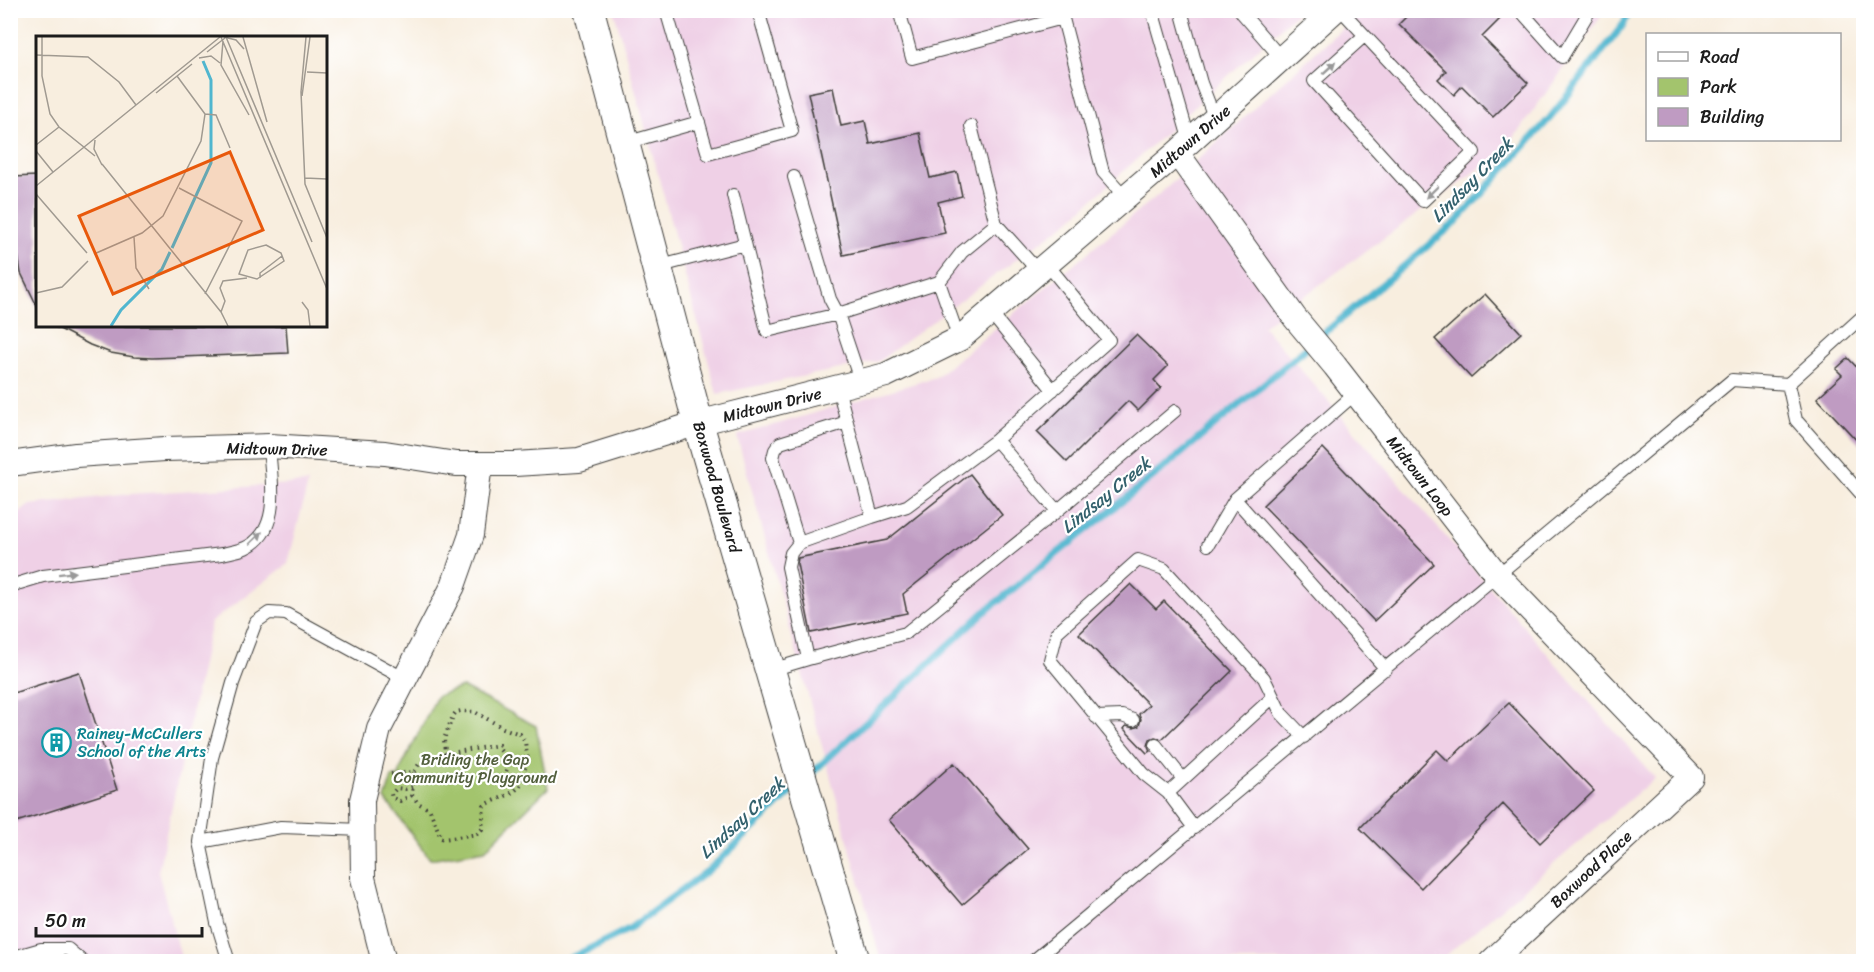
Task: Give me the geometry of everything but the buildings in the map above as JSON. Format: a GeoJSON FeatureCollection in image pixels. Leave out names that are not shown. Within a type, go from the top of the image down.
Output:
{"type":"FeatureCollection","features":[{"type":"Feature","properties":{"kind":"street","name":"Boxwood Boulevard"},"geometry":{"type":"LineString","coordinates":[[589,10],[698,423],[855,962]]}},
{"type":"Feature","properties":{"kind":"street","name":"Midtown Drive"},"geometry":{"type":"LineString","coordinates":[[10,464],[76,454],[269,446],[385,453],[456,464],[579,460],[698,423],[886,375],[959,339],[1184,147],[1335,10]]}},
{"type":"Feature","properties":{"kind":"street","name":"Midtown Loop"},"geometry":{"type":"LineString","coordinates":[[1184,147],[1295,318],[1335,366],[1497,576],[1691,777]]}},
{"type":"Feature","properties":{"kind":"street"},"geometry":{"type":"LineString","coordinates":[[380,959],[363,878],[362,800],[379,729],[453,586],[471,535],[480,464]]}},
{"type":"Feature","properties":{"kind":"street","name":"Boxwood Place"},"geometry":{"type":"LineString","coordinates":[[1491,962],[1691,777]]}},
{"type":"Feature","properties":{"kind":"lane"},"geometry":{"type":"LineString","coordinates":[[666,10],[708,154],[792,131],[758,10]]}},
{"type":"Feature","properties":{"kind":"lane"},"geometry":{"type":"LineString","coordinates":[[899,10],[912,58],[1062,14],[1103,172],[1125,197]]}},
{"type":"Feature","properties":{"kind":"lane"},"geometry":{"type":"LineString","coordinates":[[1152,10],[1184,147]]}},
{"type":"Feature","properties":{"kind":"lane"},"geometry":{"type":"LineString","coordinates":[[1181,10],[1201,83],[1215,119]]}},
{"type":"Feature","properties":{"kind":"lane"},"geometry":{"type":"LineString","coordinates":[[1341,10],[1474,152],[1423,201],[1314,81],[1364,36]]}},
{"type":"Feature","properties":{"kind":"lane"},"geometry":{"type":"LineString","coordinates":[[1520,10],[1562,57],[1590,10]]}},
{"type":"Feature","properties":{"kind":"lane"},"geometry":{"type":"LineString","coordinates":[[1242,11],[1282,59]]}},
{"type":"Feature","properties":{"kind":"lane"},"geometry":{"type":"LineString","coordinates":[[624,143],[699,122]]}},
{"type":"Feature","properties":{"kind":"lane"},"geometry":{"type":"LineString","coordinates":[[808,659],[788,567],[791,553],[799,543],[907,506],[996,440],[1109,340],[1042,268],[996,224],[971,126]]}},
{"type":"Feature","properties":{"kind":"lane"},"geometry":{"type":"LineString","coordinates":[[794,177],[830,299],[838,314],[861,383]]}},
{"type":"Feature","properties":{"kind":"lane"},"geometry":{"type":"LineString","coordinates":[[733,195],[767,331],[838,314],[939,282],[962,252],[996,224]]}},
{"type":"Feature","properties":{"kind":"lane"},"geometry":{"type":"LineString","coordinates":[[657,267],[745,244]]}},
{"type":"Feature","properties":{"kind":"lane"},"geometry":{"type":"LineString","coordinates":[[939,282],[959,339]]}},
{"type":"Feature","properties":{"kind":"lane"},"geometry":{"type":"LineString","coordinates":[[990,312],[1053,390]]}},
{"type":"Feature","properties":{"kind":"lane"},"geometry":{"type":"LineString","coordinates":[[1032,962],[1732,380],[1788,384],[1863,315]]}},
{"type":"Feature","properties":{"kind":"lane"},"geometry":{"type":"LineString","coordinates":[[1788,384],[1796,420],[1863,497]]}},
{"type":"Feature","properties":{"kind":"lane"},"geometry":{"type":"LineString","coordinates":[[838,388],[872,517]]}},
{"type":"Feature","properties":{"kind":"lane"},"geometry":{"type":"LineString","coordinates":[[1208,545],[1235,499],[1356,393]]}},
{"type":"Feature","properties":{"kind":"lane"},"geometry":{"type":"LineString","coordinates":[[770,670],[906,633],[1057,511],[1175,411]]}},
{"type":"Feature","properties":{"kind":"lane"},"geometry":{"type":"LineString","coordinates":[[799,543],[773,458],[775,450],[780,443],[847,422]]}},
{"type":"Feature","properties":{"kind":"lane"},"geometry":{"type":"LineString","coordinates":[[996,440],[1057,511]]}},
{"type":"Feature","properties":{"kind":"lane"},"geometry":{"type":"LineString","coordinates":[[10,586],[44,576],[222,554],[245,548],[261,537],[272,511],[269,446]]}},
{"type":"Feature","properties":{"kind":"lane"},"geometry":{"type":"LineString","coordinates":[[1235,499],[1386,669]]}},
{"type":"Feature","properties":{"kind":"lane"},"geometry":{"type":"LineString","coordinates":[[1194,828],[1168,793],[1143,774],[1050,660],[1057,632],[1138,560],[1164,569],[1263,678],[1281,713],[1304,737]]}},
{"type":"Feature","properties":{"kind":"lane"},"geometry":{"type":"LineString","coordinates":[[229,962],[217,923],[200,842],[212,758],[232,683],[256,622],[269,613],[286,614],[405,679]]}},
{"type":"Feature","properties":{"kind":"lane"},"geometry":{"type":"LineString","coordinates":[[1168,793],[1272,698]]}},
{"type":"Feature","properties":{"kind":"lane"},"geometry":{"type":"LineString","coordinates":[[1096,717],[1122,716],[1133,720]]}},
{"type":"Feature","properties":{"kind":"lane"},"geometry":{"type":"LineString","coordinates":[[1156,745],[1183,779]]}},
{"type":"Feature","properties":{"kind":"lane"},"geometry":{"type":"LineString","coordinates":[[200,842],[281,827],[363,830]]}},
{"type":"Feature","properties":{"kind":"lane"},"geometry":{"type":"LineString","coordinates":[[10,958],[41,949],[68,949],[83,962]]}},
{"type":"Feature","properties":{"kind":"path"},"geometry":{"type":"LineString","coordinates":[[446,754],[444,739],[453,716],[456,712],[466,710],[475,712],[503,728],[520,734],[525,742],[528,765],[518,788],[506,797],[493,800],[484,806],[482,829],[477,834],[441,838],[430,810],[418,803],[412,795],[414,772],[419,764],[446,754],[500,745],[500,750],[510,761],[503,780]]}},
{"type":"Feature","properties":{"kind":"path"},"geometry":{"type":"LineString","coordinates":[[370,769],[395,774],[414,772]]}},
{"type":"Feature","properties":{"kind":"path"},"geometry":{"type":"LineString","coordinates":[[485,783],[513,778]]}},
{"type":"Feature","properties":{"kind":"path"},"geometry":{"type":"LineString","coordinates":[[412,787],[397,788],[391,794],[392,798],[400,801],[412,795]]}},
{"type":"Feature","properties":{"kind":"path"},"geometry":{"type":"LineString","coordinates":[[405,789],[407,796]]}},
{"type":"Feature","properties":{"kind":"shaded area"},"geometry":{"type":"Polygon","coordinates":[[[614,11],[1299,11],[1070,220],[879,361],[717,394],[614,11]]]}},
{"type":"Feature","properties":{"kind":"shaded area"},"geometry":{"type":"Polygon","coordinates":[[[1361,11],[1605,11],[1505,150],[1263,326],[1655,778],[1439,961],[881,961],[737,436],[936,377],[1163,191],[1361,11]]]}},
{"type":"Feature","properties":{"kind":"shaded area"},"geometry":{"type":"Polygon","coordinates":[[[308,483],[288,564],[211,622],[158,872],[182,961],[11,962],[11,519],[30,505],[131,494],[308,483]]]}},
{"type":"Feature","properties":{"kind":"green space","name":"Briding the Gap Community Playground"},"geometry":{"type":"Polygon","coordinates":[[[462,687],[536,726],[548,788],[485,850],[430,859],[385,799],[392,777],[399,777],[400,770],[437,696],[462,687]]]}},
{"type":"Feature","properties":{"kind":"waterway","name":"Lindsay Creek"},"geometry":{"type":"LineString","coordinates":[[810,775],[982,614],[1171,462],[1455,223],[1550,118],[1623,25],[1630,10]]}},
{"type":"Feature","properties":{"kind":"waterway","name":"Lindsay Creek"},"geometry":{"type":"LineString","coordinates":[[563,962],[629,929],[710,869],[795,789]]}},
{"type":"Feature","properties":{"kind":"place","name":"Rainey-McCullers School of the Arts"},"geometry":{"type":"Point","coordinates":[56,742]}}]}
